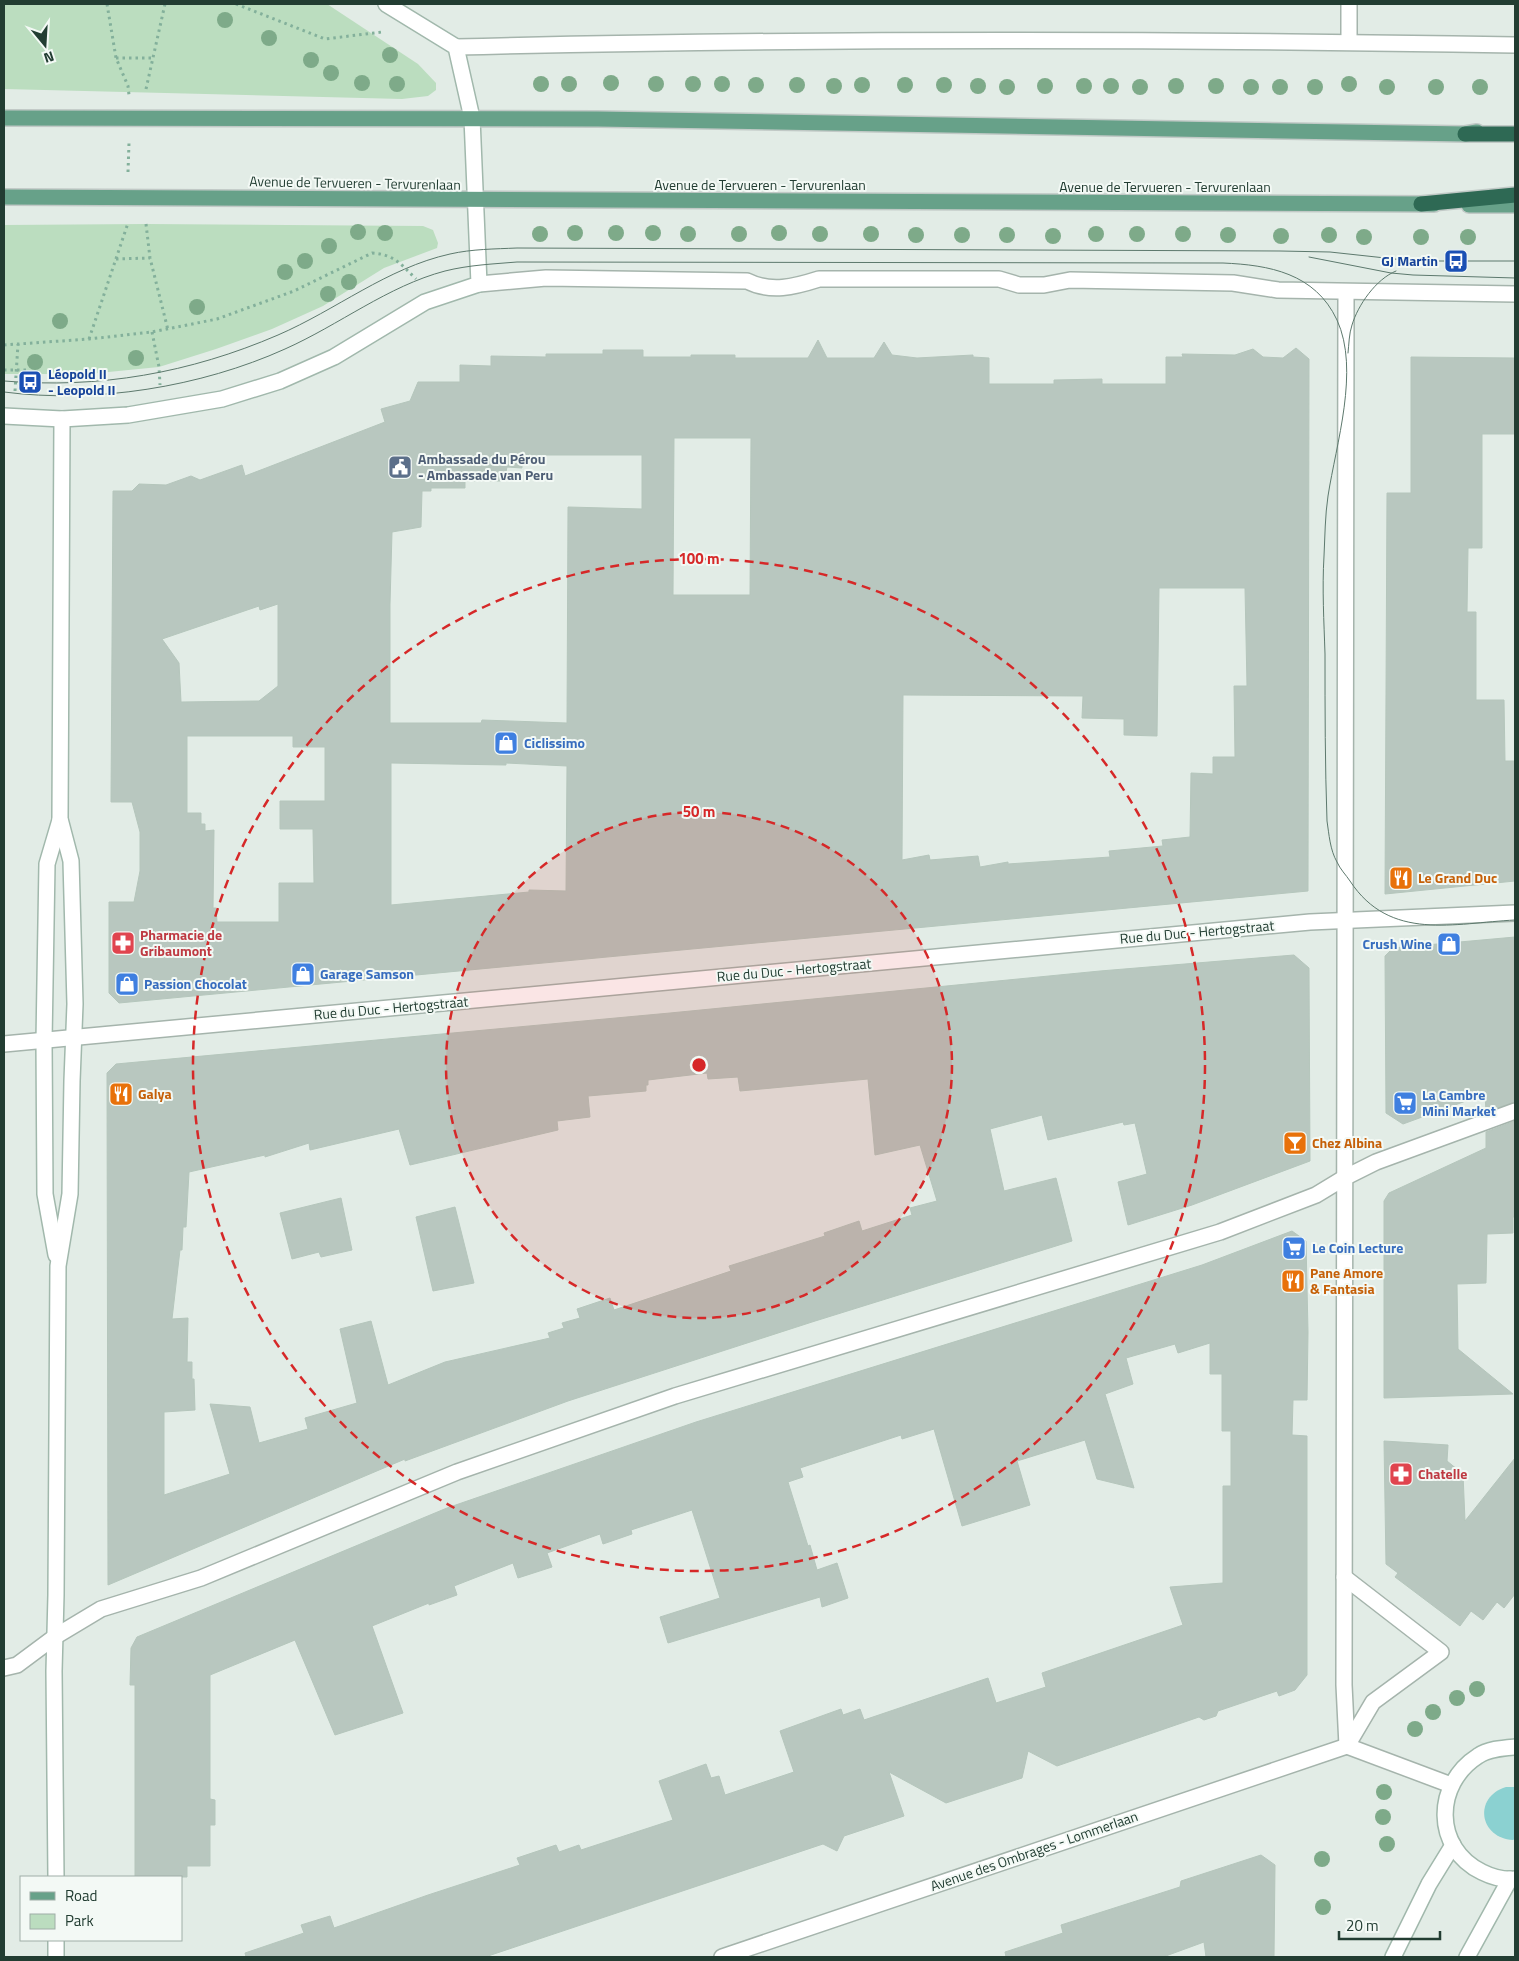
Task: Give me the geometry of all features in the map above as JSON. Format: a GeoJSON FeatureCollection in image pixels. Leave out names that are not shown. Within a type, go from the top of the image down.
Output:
{"type":"FeatureCollection","features":[{"type":"Feature","properties":{"kind":"highway"},"geometry":{"type":"LineString","coordinates":[[1465,134],[1515,134]]}},
{"type":"Feature","properties":{"kind":"highway","name":"Avenue de Tervueren - Tervurenlaan"},"geometry":{"type":"LineString","coordinates":[[1422,204],[1515,195]]}},
{"type":"Feature","properties":{"kind":"main road"},"geometry":{"type":"LineString","coordinates":[[4,118],[472,118],[1465,134],[1515,127]]}},
{"type":"Feature","properties":{"kind":"main road","name":"Avenue de Tervueren - Tervurenlaan"},"geometry":{"type":"LineString","coordinates":[[4,197],[1422,204]]}},
{"type":"Feature","properties":{"kind":"main road"},"geometry":{"type":"LineString","coordinates":[[1422,204],[1515,206]]}},
{"type":"Feature","properties":{"kind":"street"},"geometry":{"type":"LineString","coordinates":[[386,4],[456,48],[777,41],[1349,42],[1515,45]]}},
{"type":"Feature","properties":{"kind":"street"},"geometry":{"type":"LineString","coordinates":[[1349,4],[1349,42]]}},
{"type":"Feature","properties":{"kind":"street"},"geometry":{"type":"LineString","coordinates":[[456,48],[472,118],[479,284]]}},
{"type":"Feature","properties":{"kind":"street"},"geometry":{"type":"LineString","coordinates":[[4,416],[62,419],[128,415],[222,399],[280,381],[334,357],[425,302],[479,284],[546,278],[747,280],[760,287],[794,287],[819,279],[999,279],[1019,284],[1044,285],[1070,280],[1233,283],[1278,290],[1515,294]]}},
{"type":"Feature","properties":{"kind":"street"},"geometry":{"type":"LineString","coordinates":[[1346,292],[1344,1685],[1347,1746]]}},
{"type":"Feature","properties":{"kind":"street"},"geometry":{"type":"LineString","coordinates":[[56,1876],[54,1671],[56,1636],[58,1266],[70,1194],[75,1004],[71,861],[60,818],[62,419]]}},
{"type":"Feature","properties":{"kind":"street"},"geometry":{"type":"LineString","coordinates":[[58,1266],[45,1194],[44,1041],[47,864],[60,818]]}},
{"type":"Feature","properties":{"kind":"street","name":"Rue du Duc - Hertogstraat"},"geometry":{"type":"LineString","coordinates":[[4,1044],[1300,922],[1515,914]]}},
{"type":"Feature","properties":{"kind":"street"},"geometry":{"type":"LineString","coordinates":[[4,1668],[17,1665],[56,1636],[101,1609],[201,1578],[457,1472],[675,1396],[1220,1232],[1316,1195],[1376,1162],[1515,1111]]}},
{"type":"Feature","properties":{"kind":"street"},"geometry":{"type":"LineString","coordinates":[[1344,1577],[1441,1652],[1373,1702],[1347,1746]]}},
{"type":"Feature","properties":{"kind":"street"},"geometry":{"type":"LineString","coordinates":[[1467,1957],[1512,1879],[1490,1876],[1473,1868],[1459,1854],[1452,1845],[1445,1820],[1446,1803],[1451,1786],[1462,1768],[1480,1755],[1513,1745]]}},
{"type":"Feature","properties":{"kind":"street"},"geometry":{"type":"LineString","coordinates":[[1347,1746],[1451,1786]]}},
{"type":"Feature","properties":{"kind":"street","name":"Avenue des Ombrages - Lommerlaan"},"geometry":{"type":"LineString","coordinates":[[722,1957],[1347,1746]]}},
{"type":"Feature","properties":{"kind":"street"},"geometry":{"type":"LineString","coordinates":[[1393,1957],[1429,1884],[1452,1845]]}},
{"type":"Feature","properties":{"kind":"street"},"geometry":{"type":"LineString","coordinates":[[56,1941],[56,1957]]}},
{"type":"Feature","properties":{"kind":"path"},"geometry":{"type":"LineString","coordinates":[[89,339],[128,224],[128,86],[116,58],[107,4]]}},
{"type":"Feature","properties":{"kind":"path"},"geometry":{"type":"LineString","coordinates":[[146,89],[165,4]]}},
{"type":"Feature","properties":{"kind":"path"},"geometry":{"type":"LineString","coordinates":[[236,4],[325,39],[381,32],[391,34]]}},
{"type":"Feature","properties":{"kind":"path"},"geometry":{"type":"LineString","coordinates":[[116,58],[153,58]]}},
{"type":"Feature","properties":{"kind":"path"},"geometry":{"type":"LineString","coordinates":[[146,224],[150,258],[168,330]]}},
{"type":"Feature","properties":{"kind":"path"},"geometry":{"type":"LineString","coordinates":[[4,346],[168,330],[217,319],[263,303],[294,291],[372,253],[384,254],[399,262]]}},
{"type":"Feature","properties":{"kind":"path"},"geometry":{"type":"LineString","coordinates":[[116,259],[150,258]]}},
{"type":"Feature","properties":{"kind":"path"},"geometry":{"type":"LineString","coordinates":[[152,332],[159,366],[160,388]]}},
{"type":"Feature","properties":{"kind":"path"},"geometry":{"type":"LineString","coordinates":[[18,344],[15,404],[20,417]]}},
{"type":"Feature","properties":{"kind":"path"},"geometry":{"type":"LineString","coordinates":[[4,370],[30,370]]}},
{"type":"Feature","properties":{"kind":"green space"},"geometry":{"type":"Polygon","coordinates":[[[4,4],[327,4],[418,64],[436,83],[436,90],[428,96],[402,99],[4,89],[4,4]]]}},
{"type":"Feature","properties":{"kind":"green space"},"geometry":{"type":"Polygon","coordinates":[[[4,225],[423,226],[433,230],[438,243],[437,248],[384,268],[323,306],[272,329],[159,367],[88,374],[4,374],[4,225]]]}},
{"type":"Feature","properties":{"kind":"water"},"geometry":{"type":"Polygon","coordinates":[[[1506,1787],[1515,1787],[1515,1839],[1513,1840],[1502,1838],[1493,1832],[1487,1825],[1484,1816],[1488,1799],[1495,1792],[1506,1787]]]}},
{"type":"Feature","properties":{"kind":"building"},"geometry":{"type":"Polygon","coordinates":[[[818,340],[827,358],[874,358],[884,342],[892,355],[917,358],[973,355],[973,357],[989,358],[989,384],[1054,384],[1054,380],[1102,379],[1102,384],[1166,384],[1166,357],[1183,357],[1182,354],[1235,355],[1253,349],[1263,357],[1283,358],[1296,348],[1309,359],[1308,891],[119,1003],[109,993],[109,902],[134,902],[140,871],[140,832],[132,802],[111,802],[113,491],[132,491],[139,484],[166,485],[191,476],[200,480],[242,465],[245,476],[385,422],[381,409],[410,401],[418,382],[460,382],[460,365],[491,366],[491,356],[546,357],[546,354],[603,354],[603,350],[643,350],[643,357],[735,355],[735,358],[808,358],[818,340]],[[674,438],[673,595],[750,595],[751,438],[674,438]],[[522,455],[522,468],[507,467],[504,481],[465,481],[465,488],[431,488],[431,491],[422,491],[421,527],[392,532],[390,723],[481,723],[482,720],[567,723],[568,507],[642,509],[642,455],[522,455]],[[1159,588],[1157,736],[1124,735],[1124,719],[1082,718],[1083,696],[903,695],[902,860],[929,855],[930,860],[978,856],[980,867],[1008,862],[1008,864],[1110,857],[1109,851],[1163,846],[1162,840],[1190,837],[1191,773],[1213,774],[1213,757],[1235,757],[1234,686],[1247,686],[1245,588],[1159,588]],[[278,604],[260,610],[259,606],[162,639],[179,663],[181,702],[259,701],[278,686],[278,604]],[[187,736],[187,813],[201,813],[201,824],[205,824],[205,831],[214,830],[213,908],[216,908],[217,922],[279,922],[279,883],[314,883],[313,829],[280,829],[280,801],[325,801],[325,747],[293,747],[293,736],[187,736]],[[391,763],[391,905],[529,892],[529,890],[566,891],[567,766],[506,763],[506,765],[391,763]]]}},
{"type":"Feature","properties":{"kind":"building"},"geometry":{"type":"Polygon","coordinates":[[[1411,357],[1515,358],[1515,434],[1482,434],[1482,548],[1468,548],[1467,612],[1476,612],[1476,700],[1504,700],[1505,761],[1515,761],[1515,881],[1385,894],[1387,493],[1411,493],[1411,357]]]}},
{"type":"Feature","properties":{"kind":"building"},"geometry":{"type":"Polygon","coordinates":[[[1515,937],[1515,1102],[1486,1112],[1485,1094],[1403,1124],[1386,1113],[1385,956],[1393,948],[1515,937]]]}},
{"type":"Feature","properties":{"kind":"building"},"geometry":{"type":"Polygon","coordinates":[[[1294,955],[1309,968],[1310,1161],[1192,1205],[1128,1225],[1118,1182],[1147,1174],[1135,1123],[1124,1125],[1123,1122],[1048,1140],[1042,1115],[990,1129],[1004,1191],[1056,1178],[1072,1241],[568,1401],[405,1461],[405,1459],[108,1585],[107,1073],[116,1064],[1100,971],[1294,955]],[[707,1073],[648,1080],[646,1091],[588,1096],[590,1117],[557,1121],[558,1130],[410,1165],[399,1129],[310,1150],[309,1143],[265,1157],[265,1155],[189,1172],[186,1227],[183,1227],[182,1250],[180,1250],[172,1319],[188,1318],[187,1362],[192,1362],[195,1410],[164,1412],[164,1495],[230,1474],[210,1404],[250,1407],[259,1443],[308,1429],[305,1418],[357,1403],[340,1329],[371,1321],[388,1385],[445,1362],[550,1338],[548,1333],[564,1328],[562,1323],[580,1318],[577,1309],[610,1298],[614,1310],[731,1271],[729,1266],[825,1236],[824,1233],[859,1221],[862,1231],[912,1215],[910,1208],[937,1201],[920,1145],[875,1155],[868,1079],[740,1091],[738,1077],[708,1079],[707,1073]]]}},
{"type":"Feature","properties":{"kind":"building"},"geometry":{"type":"Polygon","coordinates":[[[1515,1121],[1515,1217],[1513,1217],[1513,1233],[1487,1234],[1486,1283],[1457,1284],[1458,1349],[1513,1394],[1384,1398],[1384,1201],[1389,1193],[1486,1148],[1486,1132],[1515,1121]]]}},
{"type":"Feature","properties":{"kind":"building"},"geometry":{"type":"Polygon","coordinates":[[[341,1198],[352,1250],[321,1257],[319,1252],[292,1259],[280,1213],[341,1198]]]}},
{"type":"Feature","properties":{"kind":"building"},"geometry":{"type":"Polygon","coordinates":[[[455,1207],[474,1283],[433,1291],[416,1217],[455,1207]]]}},
{"type":"Feature","properties":{"kind":"building"},"geometry":{"type":"Polygon","coordinates":[[[1292,1231],[1306,1241],[1307,1400],[1293,1400],[1292,1435],[1307,1436],[1307,1675],[1295,1690],[1279,1696],[1277,1691],[1218,1711],[1216,1716],[1204,1720],[1199,1717],[1057,1766],[1028,1751],[1022,1778],[946,1803],[889,1772],[904,1816],[844,1836],[837,1851],[823,1844],[485,1957],[246,1957],[245,1953],[304,1933],[301,1925],[330,1916],[334,1928],[520,1865],[517,1858],[556,1845],[559,1852],[579,1845],[581,1850],[673,1820],[659,1781],[706,1764],[711,1778],[719,1776],[725,1795],[794,1772],[780,1731],[841,1709],[843,1715],[860,1709],[864,1720],[988,1678],[996,1703],[1046,1687],[1042,1673],[1183,1625],[1170,1587],[1223,1583],[1223,1486],[1231,1486],[1231,1431],[1222,1431],[1222,1374],[1210,1374],[1210,1343],[1178,1353],[1175,1344],[1126,1358],[1133,1384],[1105,1394],[1134,1488],[1097,1479],[1085,1440],[1017,1461],[1030,1505],[962,1526],[934,1429],[902,1439],[901,1435],[800,1468],[803,1477],[788,1482],[808,1546],[810,1545],[817,1570],[837,1563],[848,1598],[822,1607],[820,1597],[668,1643],[660,1617],[720,1598],[692,1510],[631,1530],[632,1534],[603,1544],[600,1534],[547,1553],[552,1567],[518,1578],[513,1563],[454,1586],[457,1595],[429,1605],[429,1603],[372,1626],[403,1713],[335,1735],[295,1640],[210,1675],[210,1799],[215,1800],[215,1825],[210,1825],[210,1866],[187,1866],[187,1877],[135,1876],[135,1685],[130,1685],[131,1648],[137,1637],[447,1508],[696,1422],[1202,1265],[1292,1231]]]}},
{"type":"Feature","properties":{"kind":"building"},"geometry":{"type":"Polygon","coordinates":[[[1384,1441],[1448,1445],[1447,1461],[1463,1474],[1465,1521],[1515,1458],[1515,1594],[1504,1608],[1497,1602],[1483,1620],[1471,1611],[1460,1626],[1395,1577],[1398,1573],[1386,1564],[1384,1441]]]}},
{"type":"Feature","properties":{"kind":"building"},"geometry":{"type":"Polygon","coordinates":[[[1261,1855],[1275,1865],[1274,1957],[1206,1957],[1204,1942],[1163,1957],[1006,1957],[1005,1952],[1063,1933],[1061,1925],[1180,1887],[1181,1881],[1261,1855]]]}},
{"type":"Feature","properties":{"kind":"tram line"},"geometry":{"type":"LineString","coordinates":[[4,381],[75,383],[109,380],[144,375],[211,359],[278,335],[405,269],[427,260],[458,252],[475,250],[517,248],[1280,251],[1330,252],[1413,261],[1515,261]]}},
{"type":"Feature","properties":{"kind":"tram line"},"geometry":{"type":"LineString","coordinates":[[1309,257],[1391,273],[1515,278]]}},
{"type":"Feature","properties":{"kind":"tram line"},"geometry":{"type":"LineString","coordinates":[[4,392],[74,396],[111,394],[183,382],[218,373],[285,349],[404,286],[445,271],[490,264],[517,262],[1223,263],[1257,266],[1289,275],[1303,282],[1328,304],[1337,320],[1344,340],[1346,361],[1344,407],[1327,503],[1323,568],[1327,821],[1333,852],[1341,870],[1366,900],[1384,913],[1404,921],[1447,925],[1515,920]]}},
{"type":"Feature","properties":{"kind":"tram line"},"geometry":{"type":"LineString","coordinates":[[1348,353],[1352,325],[1363,301],[1375,286],[1396,271]]}},
{"type":"Feature","properties":{"kind":"place","name":"GJ Martin"},"geometry":{"type":"Point","coordinates":[1456,261]}},
{"type":"Feature","properties":{"kind":"place","name":"Léopold II - Leopold II"},"geometry":{"type":"Point","coordinates":[30,382]}},
{"type":"Feature","properties":{"kind":"place","name":"Ambassade du Pérou - Ambassade van Peru"},"geometry":{"type":"Point","coordinates":[400,467]}},
{"type":"Feature","properties":{"kind":"place","name":"Ciclissimo"},"geometry":{"type":"Point","coordinates":[506,743]}},
{"type":"Feature","properties":{"kind":"place","name":"Le Grand Duc"},"geometry":{"type":"Point","coordinates":[1401,878]}},
{"type":"Feature","properties":{"kind":"place","name":"Pharmacie de Gribaumont"},"geometry":{"type":"Point","coordinates":[123,943]}},
{"type":"Feature","properties":{"kind":"place","name":"Crush Wine"},"geometry":{"type":"Point","coordinates":[1449,944]}},
{"type":"Feature","properties":{"kind":"place","name":"Garage Samson"},"geometry":{"type":"Point","coordinates":[303,974]}},
{"type":"Feature","properties":{"kind":"place","name":"Passion Chocolat"},"geometry":{"type":"Point","coordinates":[127,984]}},
{"type":"Feature","properties":{"kind":"place","name":"Galya"},"geometry":{"type":"Point","coordinates":[121,1094]}},
{"type":"Feature","properties":{"kind":"place","name":"La Cambre Mini Market"},"geometry":{"type":"Point","coordinates":[1405,1103]}},
{"type":"Feature","properties":{"kind":"place","name":"Chez Albina"},"geometry":{"type":"Point","coordinates":[1295,1143]}},
{"type":"Feature","properties":{"kind":"place","name":"Le Coin Lecture"},"geometry":{"type":"Point","coordinates":[1294,1248]}},
{"type":"Feature","properties":{"kind":"place","name":"Pane Amore & Fantasia"},"geometry":{"type":"Point","coordinates":[1293,1281]}},
{"type":"Feature","properties":{"kind":"place","name":"Chatelle"},"geometry":{"type":"Point","coordinates":[1401,1474]}}]}
